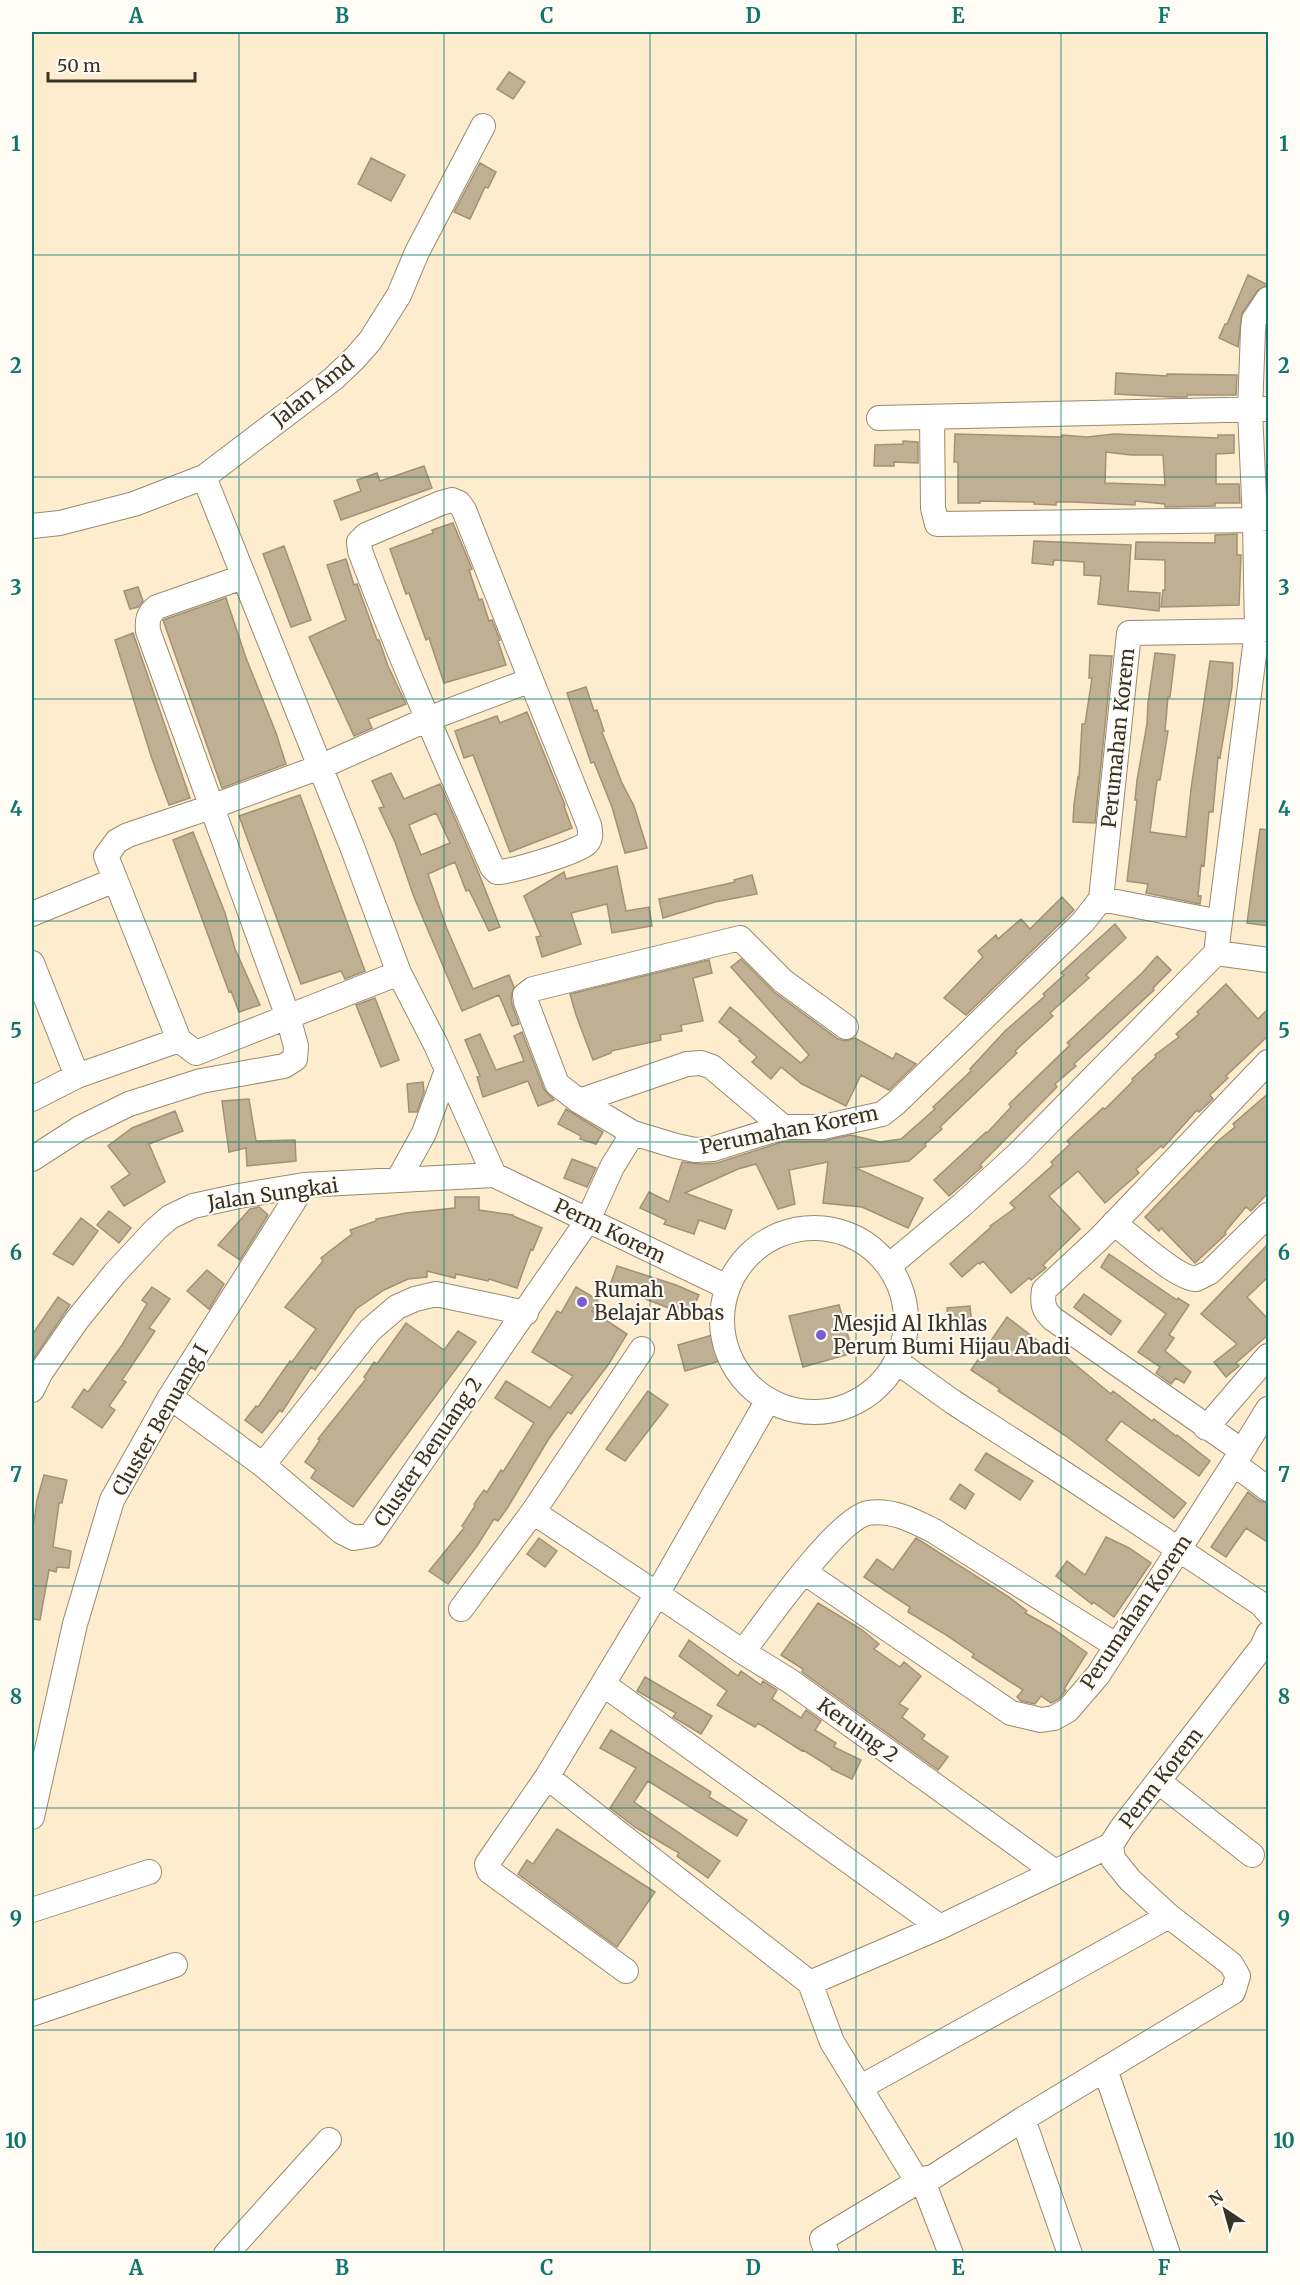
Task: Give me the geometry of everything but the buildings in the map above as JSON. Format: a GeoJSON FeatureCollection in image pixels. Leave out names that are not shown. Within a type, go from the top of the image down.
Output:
{"type":"FeatureCollection","features":[{"type":"Feature","properties":{"kind":"street","name":"Jalan Amd"},"geometry":{"type":"LineString","coordinates":[[32,526],[60,523],[134,504],[204,477],[333,379],[370,341],[399,295],[417,252],[483,126]]}},
{"type":"Feature","properties":{"kind":"street"},"geometry":{"type":"LineString","coordinates":[[890,1265],[1017,1155],[1216,953],[1263,630],[1259,410],[1253,330],[1254,320],[1269,299]]}},
{"type":"Feature","properties":{"kind":"street"},"geometry":{"type":"LineString","coordinates":[[879,418],[1259,410]]}},
{"type":"Feature","properties":{"kind":"street"},"geometry":{"type":"LineString","coordinates":[[932,418],[933,508],[937,524],[1262,519]]}},
{"type":"Feature","properties":{"kind":"street"},"geometry":{"type":"LineString","coordinates":[[204,477],[320,767],[399,973],[447,1070],[494,1175]]}},
{"type":"Feature","properties":{"kind":"street"},"geometry":{"type":"LineString","coordinates":[[452,500],[459,503],[467,517],[531,680],[589,825],[591,836],[586,844],[546,860],[506,872],[497,872],[492,867],[393,638],[360,551],[359,542],[366,535],[441,503],[452,500]]}},
{"type":"Feature","properties":{"kind":"street"},"geometry":{"type":"LineString","coordinates":[[32,1160],[80,1128],[129,1104],[201,1081],[284,1066],[295,1059],[297,1046],[288,1017],[148,631],[147,622],[150,614],[157,607],[243,577]]}},
{"type":"Feature","properties":{"kind":"street","name":"Perumahan Korem"},"geometry":{"type":"LineString","coordinates":[[846,1027],[783,981],[740,938],[533,989],[525,995],[557,1084],[579,1101],[633,1134],[695,1150],[713,1149],[783,1127],[823,1127],[882,1114],[1083,922],[1101,899],[1129,633],[1263,630]]}},
{"type":"Feature","properties":{"kind":"street"},"geometry":{"type":"LineString","coordinates":[[399,973],[196,1053],[179,1040],[106,856],[117,841],[128,835],[320,767],[428,719],[531,680]]}},
{"type":"Feature","properties":{"kind":"street"},"geometry":{"type":"LineString","coordinates":[[32,914],[115,880]]}},
{"type":"Feature","properties":{"kind":"street"},"geometry":{"type":"LineString","coordinates":[[1101,899],[1220,922]]}},
{"type":"Feature","properties":{"kind":"street"},"geometry":{"type":"LineString","coordinates":[[1216,953],[1269,960]]}},
{"type":"Feature","properties":{"kind":"street"},"geometry":{"type":"LineString","coordinates":[[32,963],[77,1076]]}},
{"type":"Feature","properties":{"kind":"street"},"geometry":{"type":"LineString","coordinates":[[32,1100],[77,1076],[179,1040]]}},
{"type":"Feature","properties":{"kind":"street"},"geometry":{"type":"LineString","coordinates":[[1269,1062],[1114,1223],[1044,1290],[1042,1302],[1046,1312],[1206,1428],[1269,1489]]}},
{"type":"Feature","properties":{"kind":"street"},"geometry":{"type":"LineString","coordinates":[[579,1101],[687,1064],[701,1063],[712,1067],[783,1127]]}},
{"type":"Feature","properties":{"kind":"street"},"geometry":{"type":"LineString","coordinates":[[398,1180],[424,1133],[447,1070]]}},
{"type":"Feature","properties":{"kind":"street"},"geometry":{"type":"LineString","coordinates":[[588,1220],[612,1167],[633,1134]]}},
{"type":"Feature","properties":{"kind":"street","name":"Jalan Sungkai"},"geometry":{"type":"LineString","coordinates":[[32,1390],[40,1372],[77,1320],[116,1273],[156,1229],[170,1217],[193,1206],[304,1185],[494,1175]]}},
{"type":"Feature","properties":{"kind":"street","name":"Perm Korem"},"geometry":{"type":"LineString","coordinates":[[494,1175],[727,1287]]}},
{"type":"Feature","properties":{"kind":"street","name":"Cluster Benuang I"},"geometry":{"type":"LineString","coordinates":[[32,1817],[75,1624],[112,1500],[170,1397],[304,1185]]}},
{"type":"Feature","properties":{"kind":"street"},"geometry":{"type":"LineString","coordinates":[[1114,1223],[1176,1271],[1185,1277],[1196,1279],[1210,1272],[1269,1215]]}},
{"type":"Feature","properties":{"kind":"street","name":"Cluster Benuang 2"},"geometry":{"type":"LineString","coordinates":[[170,1397],[263,1464],[342,1532],[354,1538],[371,1535],[588,1220]]}},
{"type":"Feature","properties":{"kind":"street"},"geometry":{"type":"LineString","coordinates":[[802,1228],[835,1229],[866,1242],[890,1265],[904,1295],[906,1329],[896,1361],[879,1385],[854,1402],[826,1411],[796,1410],[768,1400],[743,1380],[726,1351],[721,1319],[727,1287],[744,1258],[770,1238],[802,1228]]}},
{"type":"Feature","properties":{"kind":"street"},"geometry":{"type":"LineString","coordinates":[[263,1464],[370,1330],[397,1307],[415,1299],[436,1294],[518,1322]]}},
{"type":"Feature","properties":{"kind":"street"},"geometry":{"type":"LineString","coordinates":[[461,1609],[533,1512],[642,1348]]}},
{"type":"Feature","properties":{"kind":"street"},"geometry":{"type":"LineString","coordinates":[[1206,1428],[1269,1356]]}},
{"type":"Feature","properties":{"kind":"street"},"geometry":{"type":"LineString","coordinates":[[896,1361],[953,1402],[1261,1604],[1269,1612]]}},
{"type":"Feature","properties":{"kind":"street"},"geometry":{"type":"LineString","coordinates":[[626,1971],[489,1871],[487,1864],[547,1777],[657,1594],[768,1400]]}},
{"type":"Feature","properties":{"kind":"street","name":"Perumahan Korem"},"geometry":{"type":"LineString","coordinates":[[804,1572],[1011,1713],[1041,1720],[1054,1718],[1068,1710],[1098,1675],[1269,1409]]}},
{"type":"Feature","properties":{"kind":"street","name":"Keruing 2"},"geometry":{"type":"LineString","coordinates":[[533,1512],[742,1652],[790,1681],[1055,1872]]}},
{"type":"Feature","properties":{"kind":"street"},"geometry":{"type":"LineString","coordinates":[[742,1652],[804,1572],[850,1522],[868,1513],[904,1516],[934,1531],[1117,1646]]}},
{"type":"Feature","properties":{"kind":"street","name":"Perm Korem"},"geometry":{"type":"LineString","coordinates":[[1105,2069],[1233,1992],[1238,1976],[1231,1964],[1169,1916],[1120,1870],[1113,1859],[1111,1845],[1262,1647],[1269,1634]]}},
{"type":"Feature","properties":{"kind":"street"},"geometry":{"type":"LineString","coordinates":[[603,1684],[940,1927]]}},
{"type":"Feature","properties":{"kind":"street"},"geometry":{"type":"LineString","coordinates":[[547,1777],[810,1983],[832,2042],[914,2176],[922,2180],[951,2253]]}},
{"type":"Feature","properties":{"kind":"street"},"geometry":{"type":"LineString","coordinates":[[1158,1781],[1252,1855]]}},
{"type":"Feature","properties":{"kind":"street"},"geometry":{"type":"LineString","coordinates":[[810,1983],[940,1927],[1111,1845]]}},
{"type":"Feature","properties":{"kind":"street"},"geometry":{"type":"LineString","coordinates":[[32,1911],[149,1872]]}},
{"type":"Feature","properties":{"kind":"street"},"geometry":{"type":"LineString","coordinates":[[861,2087],[1169,1916]]}},
{"type":"Feature","properties":{"kind":"street"},"geometry":{"type":"LineString","coordinates":[[32,2014],[175,1965]]}},
{"type":"Feature","properties":{"kind":"street"},"geometry":{"type":"LineString","coordinates":[[827,2253],[822,2239],[922,2180],[933,2177],[1105,2069],[1168,2253]]}},
{"type":"Feature","properties":{"kind":"street"},"geometry":{"type":"LineString","coordinates":[[1023,2119],[1070,2253]]}},
{"type":"Feature","properties":{"kind":"street"},"geometry":{"type":"LineString","coordinates":[[226,2253],[329,2140]]}},
{"type":"Feature","properties":{"kind":"place","name":"Rumah Belajar Abbas"},"geometry":{"type":"Point","coordinates":[582,1302]}},
{"type":"Feature","properties":{"kind":"place","name":"Mesjid Al Ikhlas Perum Bumi Hijau Abadi"},"geometry":{"type":"Point","coordinates":[821,1335]}}]}
